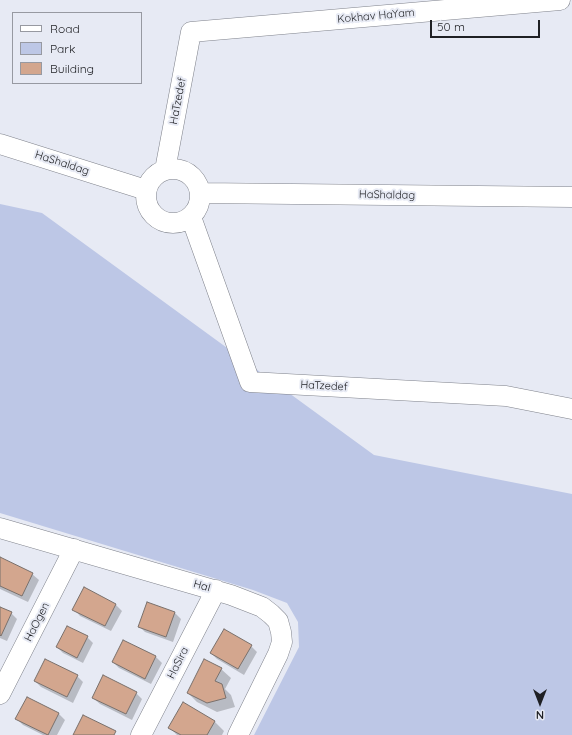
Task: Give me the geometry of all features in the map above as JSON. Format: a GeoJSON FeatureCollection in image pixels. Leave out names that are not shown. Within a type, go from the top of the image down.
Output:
{"type":"FeatureCollection","features":[{"type":"Feature","properties":{"kind":"street","name":"Kokhav HaYam"},"geometry":{"type":"LineString","coordinates":[[191,32],[560,0]]}},
{"type":"Feature","properties":{"kind":"street","name":"HaTzedef"},"geometry":{"type":"LineString","coordinates":[[165,170],[191,32]]}},
{"type":"Feature","properties":{"kind":"street","name":"HaShaldag"},"geometry":{"type":"LineString","coordinates":[[0,144],[146,190]]}},
{"type":"Feature","properties":{"kind":"street"},"geometry":{"type":"LineString","coordinates":[[172,168],[182,170],[190,174],[199,184],[201,194],[199,206],[191,217],[184,221],[174,223],[164,222],[156,217],[149,209],[146,200],[146,190],[156,174],[165,170],[172,168]]}},
{"type":"Feature","properties":{"kind":"street","name":"HaShaldag"},"geometry":{"type":"LineString","coordinates":[[201,194],[572,197]]}},
{"type":"Feature","properties":{"kind":"street","name":"HaTzedef"},"geometry":{"type":"LineString","coordinates":[[191,217],[250,382],[506,396],[572,409]]}},
{"type":"Feature","properties":{"kind":"street","name":"HaI"},"geometry":{"type":"LineString","coordinates":[[0,528],[216,590],[262,607],[271,614],[278,621],[282,642],[278,654],[238,735]]}},
{"type":"Feature","properties":{"kind":"street","name":"HaOgen"},"geometry":{"type":"LineString","coordinates":[[0,694],[74,549]]}},
{"type":"Feature","properties":{"kind":"street","name":"HaSira"},"geometry":{"type":"LineString","coordinates":[[141,735],[216,590]]}},
{"type":"Feature","properties":{"kind":"green space"},"geometry":{"type":"Polygon","coordinates":[[[0,204],[42,213],[374,455],[572,494],[572,735],[254,735],[299,647],[298,622],[287,603],[253,590],[0,513],[0,204]]]}},
{"type":"Feature","properties":{"kind":"building"},"geometry":{"type":"Polygon","coordinates":[[[0,557],[33,573],[22,596],[0,586],[0,557]]]}},
{"type":"Feature","properties":{"kind":"building"},"geometry":{"type":"Polygon","coordinates":[[[84,587],[116,604],[105,626],[72,610],[84,587]]]}},
{"type":"Feature","properties":{"kind":"building"},"geometry":{"type":"Polygon","coordinates":[[[147,602],[175,612],[166,637],[138,627],[147,602]]]}},
{"type":"Feature","properties":{"kind":"building"},"geometry":{"type":"Polygon","coordinates":[[[0,607],[12,612],[1,636],[0,635],[0,607]]]}},
{"type":"Feature","properties":{"kind":"building"},"geometry":{"type":"Polygon","coordinates":[[[67,626],[88,636],[77,658],[56,647],[67,626]]]}},
{"type":"Feature","properties":{"kind":"building"},"geometry":{"type":"Polygon","coordinates":[[[224,629],[252,645],[238,669],[210,653],[224,629]]]}},
{"type":"Feature","properties":{"kind":"building"},"geometry":{"type":"Polygon","coordinates":[[[123,640],[156,656],[145,679],[112,662],[123,640]]]}},
{"type":"Feature","properties":{"kind":"building"},"geometry":{"type":"Polygon","coordinates":[[[45,659],[78,675],[67,697],[34,681],[45,659]]]}},
{"type":"Feature","properties":{"kind":"building"},"geometry":{"type":"Polygon","coordinates":[[[204,659],[222,668],[215,681],[222,684],[226,698],[207,703],[187,693],[204,659]]]}},
{"type":"Feature","properties":{"kind":"building"},"geometry":{"type":"Polygon","coordinates":[[[103,675],[137,692],[126,714],[92,698],[103,675]]]}},
{"type":"Feature","properties":{"kind":"building"},"geometry":{"type":"Polygon","coordinates":[[[27,697],[59,713],[48,735],[15,719],[27,697]]]}},
{"type":"Feature","properties":{"kind":"building"},"geometry":{"type":"Polygon","coordinates":[[[183,702],[215,721],[207,735],[181,735],[168,728],[183,702]]]}},
{"type":"Feature","properties":{"kind":"building"},"geometry":{"type":"Polygon","coordinates":[[[83,715],[116,731],[114,735],[73,735],[83,715]]]}}]}
